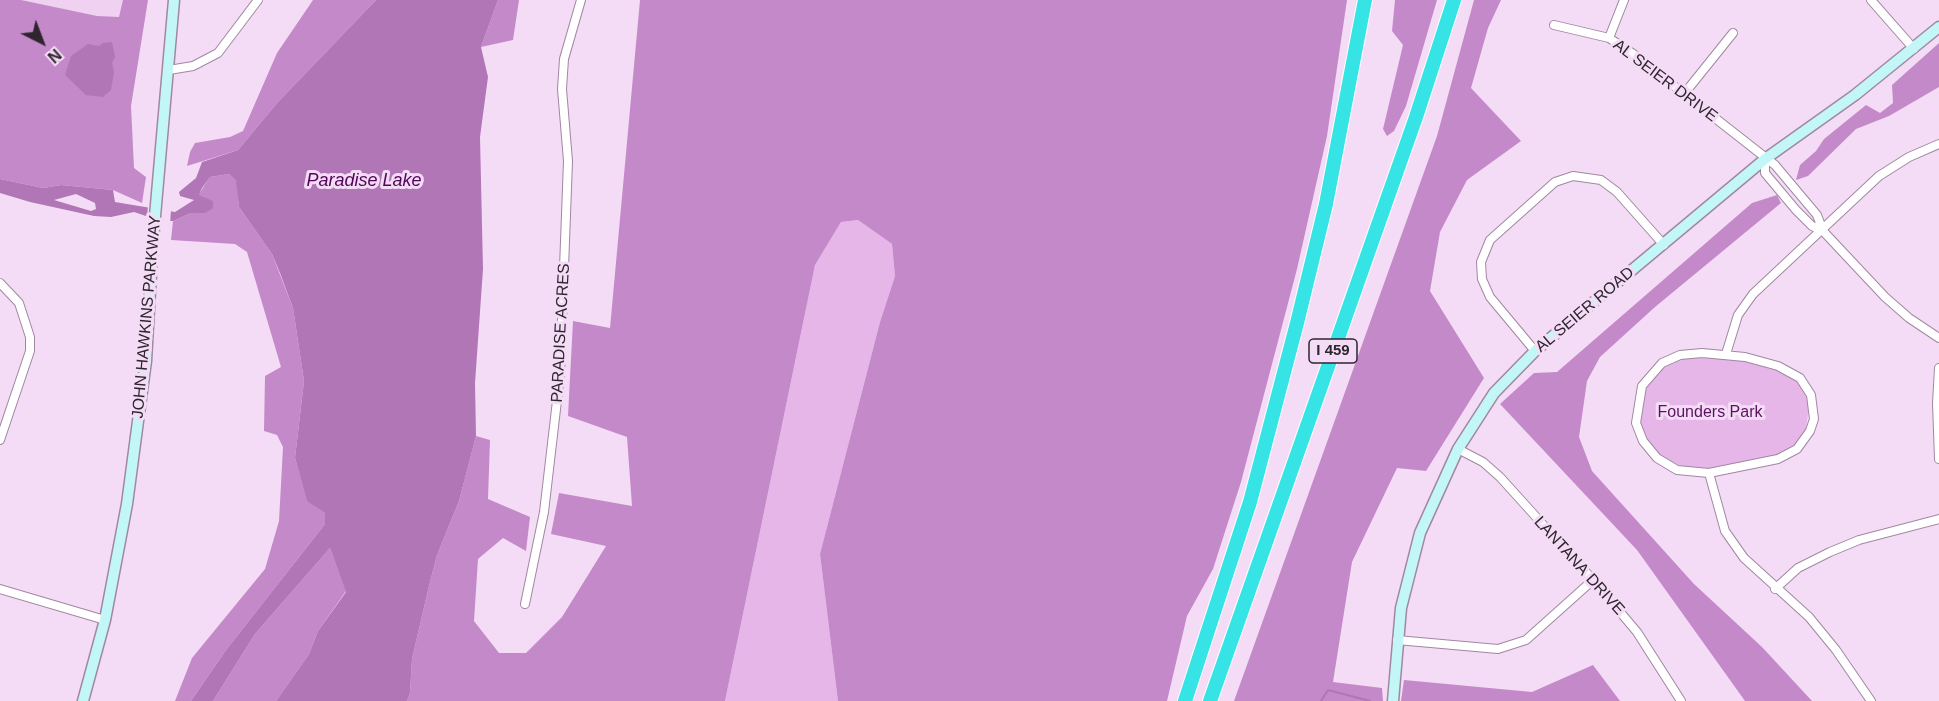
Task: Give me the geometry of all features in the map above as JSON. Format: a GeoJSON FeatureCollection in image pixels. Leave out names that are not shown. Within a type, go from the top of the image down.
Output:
{"type":"FeatureCollection","features":[{"type":"Feature","properties":{"kind":"highway","name":"I 459"},"geometry":{"type":"LineString","coordinates":[[1185,701],[1250,502],[1298,323],[1333,169],[1365,0]]}},
{"type":"Feature","properties":{"kind":"highway","name":"I 459"},"geometry":{"type":"LineString","coordinates":[[1210,701],[1416,117],[1454,0]]}},
{"type":"Feature","properties":{"kind":"street","name":"JOHN HAWKINS PARKWAY"},"geometry":{"type":"LineString","coordinates":[[83,701],[105,620],[127,504],[145,367],[153,238],[174,0]]}},
{"type":"Feature","properties":{"kind":"street"},"geometry":{"type":"LineString","coordinates":[[169,70],[193,66],[218,53],[258,0]]}},
{"type":"Feature","properties":{"kind":"street","name":"PARADISE ACRES"},"geometry":{"type":"LineString","coordinates":[[525,604],[544,512],[560,375],[568,161],[562,89],[564,59],[581,0]]}},
{"type":"Feature","properties":{"kind":"street"},"geometry":{"type":"LineString","coordinates":[[1609,38],[1623,0]]}},
{"type":"Feature","properties":{"kind":"street"},"geometry":{"type":"LineString","coordinates":[[1871,0],[1914,49]]}},
{"type":"Feature","properties":{"kind":"street","name":"AL SEIER DRIVE"},"geometry":{"type":"LineString","coordinates":[[1554,25],[1609,38],[1684,94],[1775,165],[1817,215],[1823,231]]}},
{"type":"Feature","properties":{"kind":"street","name":"AL SEIER ROAD"},"geometry":{"type":"LineString","coordinates":[[1393,701],[1401,608],[1415,549],[1435,496],[1458,449],[1494,393],[1536,351],[1765,159],[1856,95],[1939,27]]}},
{"type":"Feature","properties":{"kind":"street"},"geometry":{"type":"LineString","coordinates":[[1684,94],[1734,33]]}},
{"type":"Feature","properties":{"kind":"street"},"geometry":{"type":"LineString","coordinates":[[1726,354],[1738,315],[1753,294],[1823,231],[1879,176],[1909,157],[1939,144]]}},
{"type":"Feature","properties":{"kind":"street"},"geometry":{"type":"LineString","coordinates":[[1765,159],[1765,173],[1796,210],[1812,226],[1823,231],[1885,297],[1909,318],[1939,338]]}},
{"type":"Feature","properties":{"kind":"street"},"geometry":{"type":"LineString","coordinates":[[1536,351],[1490,297],[1482,279],[1481,261],[1486,246],[1495,234],[1555,182],[1583,175],[1610,185],[1664,245]]}},
{"type":"Feature","properties":{"kind":"street"},"geometry":{"type":"LineString","coordinates":[[0,283],[19,303],[30,337],[30,351],[0,440]]}},
{"type":"Feature","properties":{"kind":"street"},"geometry":{"type":"LineString","coordinates":[[1726,354],[1778,366],[1792,372],[1800,378],[1811,395],[1814,418],[1805,439],[1788,455],[1778,459],[1709,473],[1677,470],[1657,458],[1643,441],[1636,414],[1642,386],[1662,363],[1680,355],[1726,354]]}},
{"type":"Feature","properties":{"kind":"street"},"geometry":{"type":"LineString","coordinates":[[1939,368],[1937,403],[1939,459]]}},
{"type":"Feature","properties":{"kind":"street","name":"LANTANA DRIVE"},"geometry":{"type":"LineString","coordinates":[[1458,449],[1483,462],[1500,477],[1593,580],[1637,632],[1681,701]]}},
{"type":"Feature","properties":{"kind":"street"},"geometry":{"type":"LineString","coordinates":[[1709,473],[1725,531],[1744,558],[1775,589],[1809,617],[1836,650],[1871,701]]}},
{"type":"Feature","properties":{"kind":"street"},"geometry":{"type":"LineString","coordinates":[[1775,589],[1798,568],[1830,552],[1859,540],[1939,519]]}},
{"type":"Feature","properties":{"kind":"street"},"geometry":{"type":"LineString","coordinates":[[1397,640],[1498,649],[1526,640],[1593,580]]}},
{"type":"Feature","properties":{"kind":"street"},"geometry":{"type":"LineString","coordinates":[[0,589],[105,620]]}},
{"type":"Feature","properties":{"kind":"shaded area"},"geometry":{"type":"Polygon","coordinates":[[[0,0],[139,0],[131,41],[0,0]]]}},
{"type":"Feature","properties":{"kind":"shaded area"},"geometry":{"type":"Polygon","coordinates":[[[0,0],[21,0],[97,16],[119,17],[123,0],[148,0],[131,106],[134,168],[146,177],[142,203],[113,190],[61,185],[43,188],[0,179],[0,0]]]}},
{"type":"Feature","properties":{"kind":"shaded area"},"geometry":{"type":"Polygon","coordinates":[[[313,0],[376,0],[278,102],[238,150],[187,166],[195,143],[230,137],[243,131],[277,53],[313,0]]]}},
{"type":"Feature","properties":{"kind":"shaded area"},"geometry":{"type":"Polygon","coordinates":[[[498,0],[519,0],[513,40],[481,47],[498,0]]]}},
{"type":"Feature","properties":{"kind":"shaded area"},"geometry":{"type":"Polygon","coordinates":[[[640,0],[1347,0],[1327,136],[1297,269],[1241,482],[1213,569],[1187,616],[1167,701],[838,701],[820,554],[880,322],[895,276],[892,244],[858,220],[841,222],[815,265],[725,701],[407,701],[410,693],[412,659],[437,555],[459,501],[476,436],[490,440],[488,499],[530,517],[526,551],[503,538],[478,559],[474,621],[499,653],[526,653],[562,617],[606,546],[551,534],[559,493],[632,506],[627,437],[568,416],[573,321],[610,328],[640,0]]]}},
{"type":"Feature","properties":{"kind":"shaded area"},"geometry":{"type":"Polygon","coordinates":[[[1395,0],[1437,0],[1406,106],[1394,131],[1387,136],[1383,129],[1403,45],[1392,31],[1395,0]]]}},
{"type":"Feature","properties":{"kind":"shaded area"},"geometry":{"type":"Polygon","coordinates":[[[1474,0],[1501,0],[1488,28],[1471,88],[1521,141],[1467,180],[1440,232],[1430,291],[1484,378],[1426,471],[1397,468],[1352,562],[1333,682],[1382,688],[1383,701],[1234,701],[1437,136],[1474,0]]]}},
{"type":"Feature","properties":{"kind":"shaded area"},"geometry":{"type":"Polygon","coordinates":[[[1939,43],[1939,87],[1889,116],[1856,129],[1808,176],[1796,180],[1800,165],[1816,151],[1824,139],[1866,105],[1880,113],[1893,103],[1892,85],[1939,43]]]}},
{"type":"Feature","properties":{"kind":"shaded area"},"geometry":{"type":"Polygon","coordinates":[[[229,174],[237,180],[239,207],[272,254],[293,308],[304,381],[295,458],[307,500],[325,513],[325,524],[226,650],[191,701],[175,701],[192,658],[265,569],[279,521],[283,447],[277,435],[264,431],[265,376],[281,367],[247,252],[235,244],[171,240],[173,221],[191,213],[205,213],[204,197],[198,196],[210,177],[229,174]]]}},
{"type":"Feature","properties":{"kind":"shaded area"},"geometry":{"type":"Polygon","coordinates":[[[1777,195],[1781,203],[1655,307],[1600,357],[1587,381],[1579,437],[1592,471],[1694,584],[1762,647],[1812,701],[1745,701],[1637,550],[1500,404],[1534,373],[1557,372],[1752,203],[1777,195]]]}},
{"type":"Feature","properties":{"kind":"shaded area"},"geometry":{"type":"Polygon","coordinates":[[[330,548],[346,591],[318,631],[309,654],[276,701],[213,701],[255,634],[330,548]]]}},
{"type":"Feature","properties":{"kind":"shaded area"},"geometry":{"type":"Polygon","coordinates":[[[1593,665],[1620,701],[1401,701],[1404,680],[1532,692],[1593,665]]]}},
{"type":"Feature","properties":{"kind":"green space"},"geometry":{"type":"Polygon","coordinates":[[[858,220],[892,244],[895,276],[880,322],[820,554],[838,701],[725,701],[815,265],[841,222],[858,220]]]}},
{"type":"Feature","properties":{"kind":"green space","name":"Founders Park"},"geometry":{"type":"Polygon","coordinates":[[[1727,354],[1788,371],[1803,386],[1809,406],[1806,429],[1797,443],[1778,454],[1709,473],[1668,462],[1653,449],[1641,431],[1639,404],[1646,384],[1661,365],[1681,356],[1727,354]]]}},
{"type":"Feature","properties":{"kind":"water","name":"Paradise Lake"},"geometry":{"type":"Polygon","coordinates":[[[376,0],[498,0],[481,47],[488,77],[480,137],[483,269],[475,383],[476,436],[459,501],[437,555],[412,659],[410,693],[407,701],[276,701],[309,654],[318,631],[346,592],[330,548],[255,634],[213,701],[191,701],[226,650],[325,524],[325,513],[307,501],[295,458],[304,381],[293,308],[272,254],[239,207],[236,180],[229,174],[210,177],[199,195],[213,201],[213,208],[205,213],[191,213],[173,221],[161,221],[134,212],[111,217],[94,216],[0,193],[0,179],[43,188],[61,185],[113,190],[115,202],[175,212],[194,200],[180,196],[179,192],[196,178],[202,162],[238,150],[278,102],[376,0]],[[76,194],[54,200],[91,211],[96,209],[95,203],[76,194]]]}},
{"type":"Feature","properties":{"kind":"water"},"geometry":{"type":"Polygon","coordinates":[[[112,42],[115,57],[112,63],[114,72],[111,90],[103,97],[86,95],[65,75],[71,56],[88,44],[99,46],[112,42]]]}},
{"type":"Feature","properties":{"kind":"pier"},"geometry":{"type":"Polygon","coordinates":[[[148,205],[171,210],[170,224],[160,224],[147,219],[148,205]]]}},
{"type":"Feature","properties":{"kind":"waterway"},"geometry":{"type":"LineString","coordinates":[[1321,701],[1328,690],[1370,701]]}}]}
